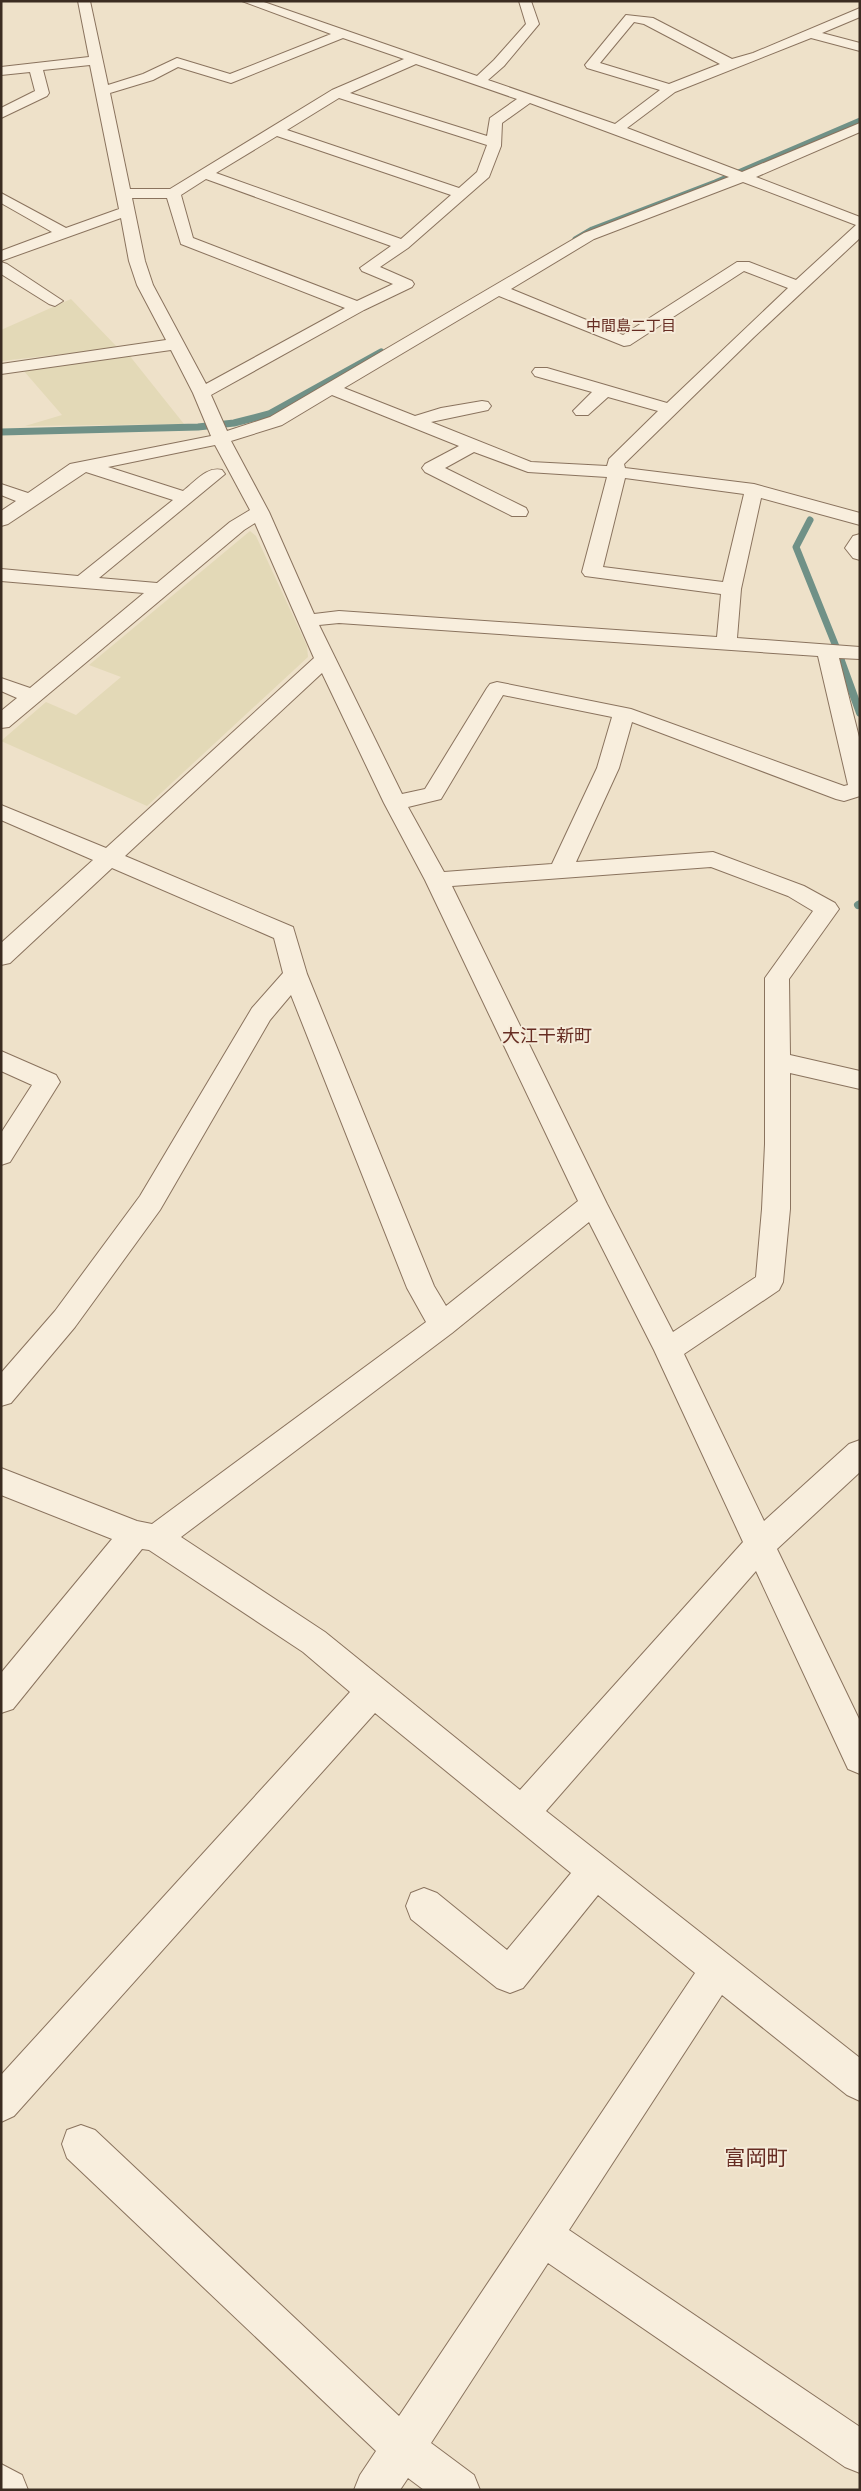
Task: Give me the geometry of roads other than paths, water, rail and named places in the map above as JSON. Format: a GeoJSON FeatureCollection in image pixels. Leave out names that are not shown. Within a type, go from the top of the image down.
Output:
{"type":"FeatureCollection","features":[{"type":"Feature","properties":{"kind":"street"},"geometry":{"type":"LineString","coordinates":[[84,1],[137,261],[145,285],[174,344],[202,394],[221,439],[260,512],[307,621],[395,803],[437,880],[593,1204],[668,1350],[860,1758]]}},
{"type":"Feature","properties":{"kind":"street"},"geometry":{"type":"LineString","coordinates":[[248,1],[617,129],[860,222]]}},
{"type":"Feature","properties":{"kind":"street"},"geometry":{"type":"LineString","coordinates":[[479,81],[499,63],[533,24],[525,1]]}},
{"type":"Feature","properties":{"kind":"street"},"geometry":{"type":"LineString","coordinates":[[646,9],[637,11],[592,65],[670,90]]}},
{"type":"Feature","properties":{"kind":"street"},"geometry":{"type":"LineString","coordinates":[[617,129],[670,90],[731,64],[758,56],[860,12]]}},
{"type":"Feature","properties":{"kind":"street"},"geometry":{"type":"LineString","coordinates":[[631,18],[648,21],[731,64]]}},
{"type":"Feature","properties":{"kind":"street"},"geometry":{"type":"LineString","coordinates":[[103,91],[148,77],[177,62],[231,79],[343,34]]}},
{"type":"Feature","properties":{"kind":"street"},"geometry":{"type":"LineString","coordinates":[[810,34],[860,46]]}},
{"type":"Feature","properties":{"kind":"street"},"geometry":{"type":"LineString","coordinates":[[124,194],[173,192],[337,94],[416,59]]}},
{"type":"Feature","properties":{"kind":"street"},"geometry":{"type":"LineString","coordinates":[[1,71],[97,60]]}},
{"type":"Feature","properties":{"kind":"street"},"geometry":{"type":"LineString","coordinates":[[1,114],[42,93],[36,67]]}},
{"type":"Feature","properties":{"kind":"street"},"geometry":{"type":"LineString","coordinates":[[337,94],[494,143]]}},
{"type":"Feature","properties":{"kind":"street"},"geometry":{"type":"LineString","coordinates":[[202,394],[358,307],[406,284],[368,268],[403,245],[484,174],[494,143],[495,121],[528,98]]}},
{"type":"Feature","properties":{"kind":"street"},"geometry":{"type":"LineString","coordinates":[[1,520],[76,468],[221,439],[276,422],[589,236],[860,127]]}},
{"type":"Feature","properties":{"kind":"street"},"geometry":{"type":"LineString","coordinates":[[277,131],[461,194]]}},
{"type":"Feature","properties":{"kind":"street"},"geometry":{"type":"LineString","coordinates":[[206,174],[403,245]]}},
{"type":"Feature","properties":{"kind":"street"},"geometry":{"type":"LineString","coordinates":[[173,192],[186,241],[358,307]]}},
{"type":"Feature","properties":{"kind":"street"},"geometry":{"type":"LineString","coordinates":[[1,197],[63,232]]}},
{"type":"Feature","properties":{"kind":"street"},"geometry":{"type":"LineString","coordinates":[[1,256],[63,232],[128,211]]}},
{"type":"Feature","properties":{"kind":"street"},"geometry":{"type":"LineString","coordinates":[[731,589],[592,572],[617,472],[615,463],[798,286],[860,229]]}},
{"type":"Feature","properties":{"kind":"street"},"geometry":{"type":"LineString","coordinates":[[499,290],[624,341],[743,265],[798,286]]}},
{"type":"Feature","properties":{"kind":"street"},"geometry":{"type":"LineString","coordinates":[[1,267],[55,301]]}},
{"type":"Feature","properties":{"kind":"street"},"geometry":{"type":"LineString","coordinates":[[1,369],[79,360],[174,344]]}},
{"type":"Feature","properties":{"kind":"street"},"geometry":{"type":"LineString","coordinates":[[541,372],[670,409]]}},
{"type":"Feature","properties":{"kind":"street"},"geometry":{"type":"LineString","coordinates":[[332,389],[528,467],[617,472],[754,490],[860,519]]}},
{"type":"Feature","properties":{"kind":"street"},"geometry":{"type":"LineString","coordinates":[[582,411],[605,390]]}},
{"type":"Feature","properties":{"kind":"street"},"geometry":{"type":"LineString","coordinates":[[414,422],[441,413],[482,406]]}},
{"type":"Feature","properties":{"kind":"street"},"geometry":{"type":"LineString","coordinates":[[474,445],[431,468],[519,512]]}},
{"type":"Feature","properties":{"kind":"street"},"geometry":{"type":"LineString","coordinates":[[86,466],[186,498]]}},
{"type":"Feature","properties":{"kind":"street"},"geometry":{"type":"LineString","coordinates":[[82,582],[216,474]]}},
{"type":"Feature","properties":{"kind":"street"},"geometry":{"type":"LineString","coordinates":[[1,489],[29,499]]}},
{"type":"Feature","properties":{"kind":"street"},"geometry":{"type":"LineString","coordinates":[[727,643],[731,589],[754,490]]}},
{"type":"Feature","properties":{"kind":"street"},"geometry":{"type":"LineString","coordinates":[[1,722],[237,526],[260,512]]}},
{"type":"Feature","properties":{"kind":"street"},"geometry":{"type":"LineString","coordinates":[[860,540],[855,548],[860,554]]}},
{"type":"Feature","properties":{"kind":"street"},"geometry":{"type":"LineString","coordinates":[[1,575],[162,589]]}},
{"type":"Feature","properties":{"kind":"street"},"geometry":{"type":"LineString","coordinates":[[307,621],[339,617],[860,653]]}},
{"type":"Feature","properties":{"kind":"street"},"geometry":{"type":"LineString","coordinates":[[395,803],[433,794],[496,688],[624,713],[844,794],[860,787],[827,650]]}},
{"type":"Feature","properties":{"kind":"street"},"geometry":{"type":"LineString","coordinates":[[1,957],[326,658]]}},
{"type":"Feature","properties":{"kind":"street"},"geometry":{"type":"LineString","coordinates":[[1,684],[32,696]]}},
{"type":"Feature","properties":{"kind":"street"},"geometry":{"type":"LineString","coordinates":[[561,870],[608,768],[624,713]]}},
{"type":"Feature","properties":{"kind":"street"},"geometry":{"type":"LineString","coordinates":[[1,812],[285,934],[295,974],[421,1288],[442,1325]]}},
{"type":"Feature","properties":{"kind":"street"},"geometry":{"type":"LineString","coordinates":[[437,880],[713,859],[796,891],[827,909],[777,978],[776,1209],[769,1282],[668,1350]]}},
{"type":"Feature","properties":{"kind":"street"},"geometry":{"type":"LineString","coordinates":[[1,1394],[65,1320],[150,1203],[261,1014],[295,974]]}},
{"type":"Feature","properties":{"kind":"street"},"geometry":{"type":"LineString","coordinates":[[1,1060],[47,1082],[1,1155]]}},
{"type":"Feature","properties":{"kind":"street"},"geometry":{"type":"LineString","coordinates":[[778,1061],[860,1080]]}},
{"type":"Feature","properties":{"kind":"street"},"geometry":{"type":"LineString","coordinates":[[1,1698],[145,1536],[442,1325],[593,1204]]}},
{"type":"Feature","properties":{"kind":"street"},"geometry":{"type":"LineString","coordinates":[[522,1813],[760,1545],[860,1453]]}},
{"type":"Feature","properties":{"kind":"street"},"geometry":{"type":"LineString","coordinates":[[1,1480],[145,1536],[314,1642],[522,1813],[860,2082]]}},
{"type":"Feature","properties":{"kind":"street"},"geometry":{"type":"LineString","coordinates":[[1,2103],[373,1691]]}},
{"type":"Feature","properties":{"kind":"street"},"geometry":{"type":"LineString","coordinates":[[424,1906],[510,1975],[595,1871]]}},
{"type":"Feature","properties":{"kind":"street"},"geometry":{"type":"LineString","coordinates":[[375,2490],[718,1970]]}},
{"type":"Feature","properties":{"kind":"street"},"geometry":{"type":"LineString","coordinates":[[81,2144],[403,2448],[459,2490]]}},
{"type":"Feature","properties":{"kind":"street"},"geometry":{"type":"LineString","coordinates":[[543,2236],[860,2452]]}},
{"type":"Feature","properties":{"kind":"street"},"geometry":{"type":"LineString","coordinates":[[1,2485],[6,2490]]}},
{"type":"Feature","properties":{"kind":"waterway"},"geometry":{"type":"LineString","coordinates":[[575,239],[592,229],[715,182],[860,120]]}},
{"type":"Feature","properties":{"kind":"waterway"},"geometry":{"type":"LineString","coordinates":[[1,432],[198,427],[234,423],[269,414],[381,352]]}},
{"type":"Feature","properties":{"kind":"waterway"},"geometry":{"type":"LineString","coordinates":[[810,520],[796,547],[841,659]]}},
{"type":"Feature","properties":{"kind":"waterway"},"geometry":{"type":"LineString","coordinates":[[840,658],[860,713]]}},
{"type":"Feature","properties":{"kind":"district","name":"中間島二丁目"},"geometry":{"type":"Point","coordinates":[631,326]}},
{"type":"Feature","properties":{"kind":"district","name":"大江干新町"},"geometry":{"type":"Point","coordinates":[547,1036]}},
{"type":"Feature","properties":{"kind":"district","name":"富岡町"},"geometry":{"type":"Point","coordinates":[756,2158]}}]}
